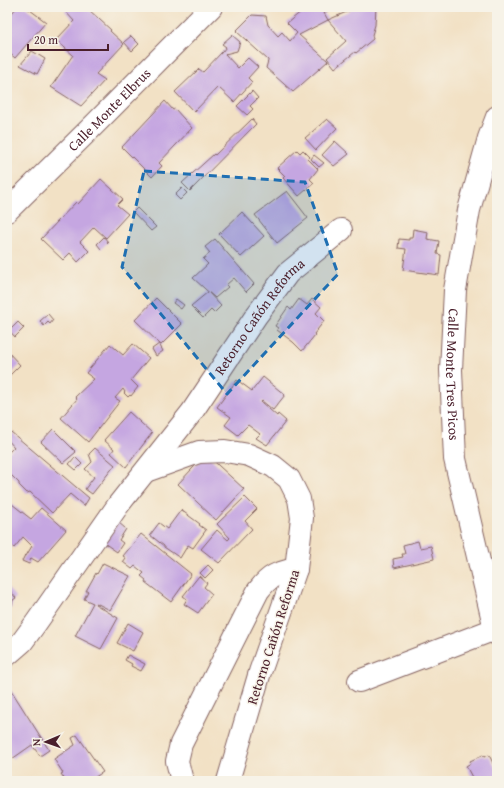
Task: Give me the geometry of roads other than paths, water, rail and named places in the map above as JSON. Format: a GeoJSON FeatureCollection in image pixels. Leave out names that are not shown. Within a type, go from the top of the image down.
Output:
{"type":"FeatureCollection","features":[{"type":"Feature","properties":{"kind":"street","name":"Calle Monte Elbrus"},"geometry":{"type":"LineString","coordinates":[[7,211],[211,7]]}},
{"type":"Feature","properties":{"kind":"street","name":"Calle Monte Tres Picos"},"geometry":{"type":"LineString","coordinates":[[496,631],[455,459],[451,370],[455,290],[469,210],[489,138],[497,117]]}},
{"type":"Feature","properties":{"kind":"street","name":"Retorno Cañón Reforma"},"geometry":{"type":"LineString","coordinates":[[7,655],[22,642],[119,504],[192,412],[256,316],[288,273],[341,230]]}},
{"type":"Feature","properties":{"kind":"street","name":"Retorno Cañón Reforma"},"geometry":{"type":"LineString","coordinates":[[146,471],[199,452],[225,451],[249,455],[273,466],[289,479],[299,498],[302,518],[296,569],[260,672],[228,781]]}},
{"type":"Feature","properties":{"kind":"street"},"geometry":{"type":"LineString","coordinates":[[182,781],[177,761],[181,744],[258,591],[265,581],[279,573],[296,569]]}},
{"type":"Feature","properties":{"kind":"street"},"geometry":{"type":"LineString","coordinates":[[359,681],[496,631]]}}]}
